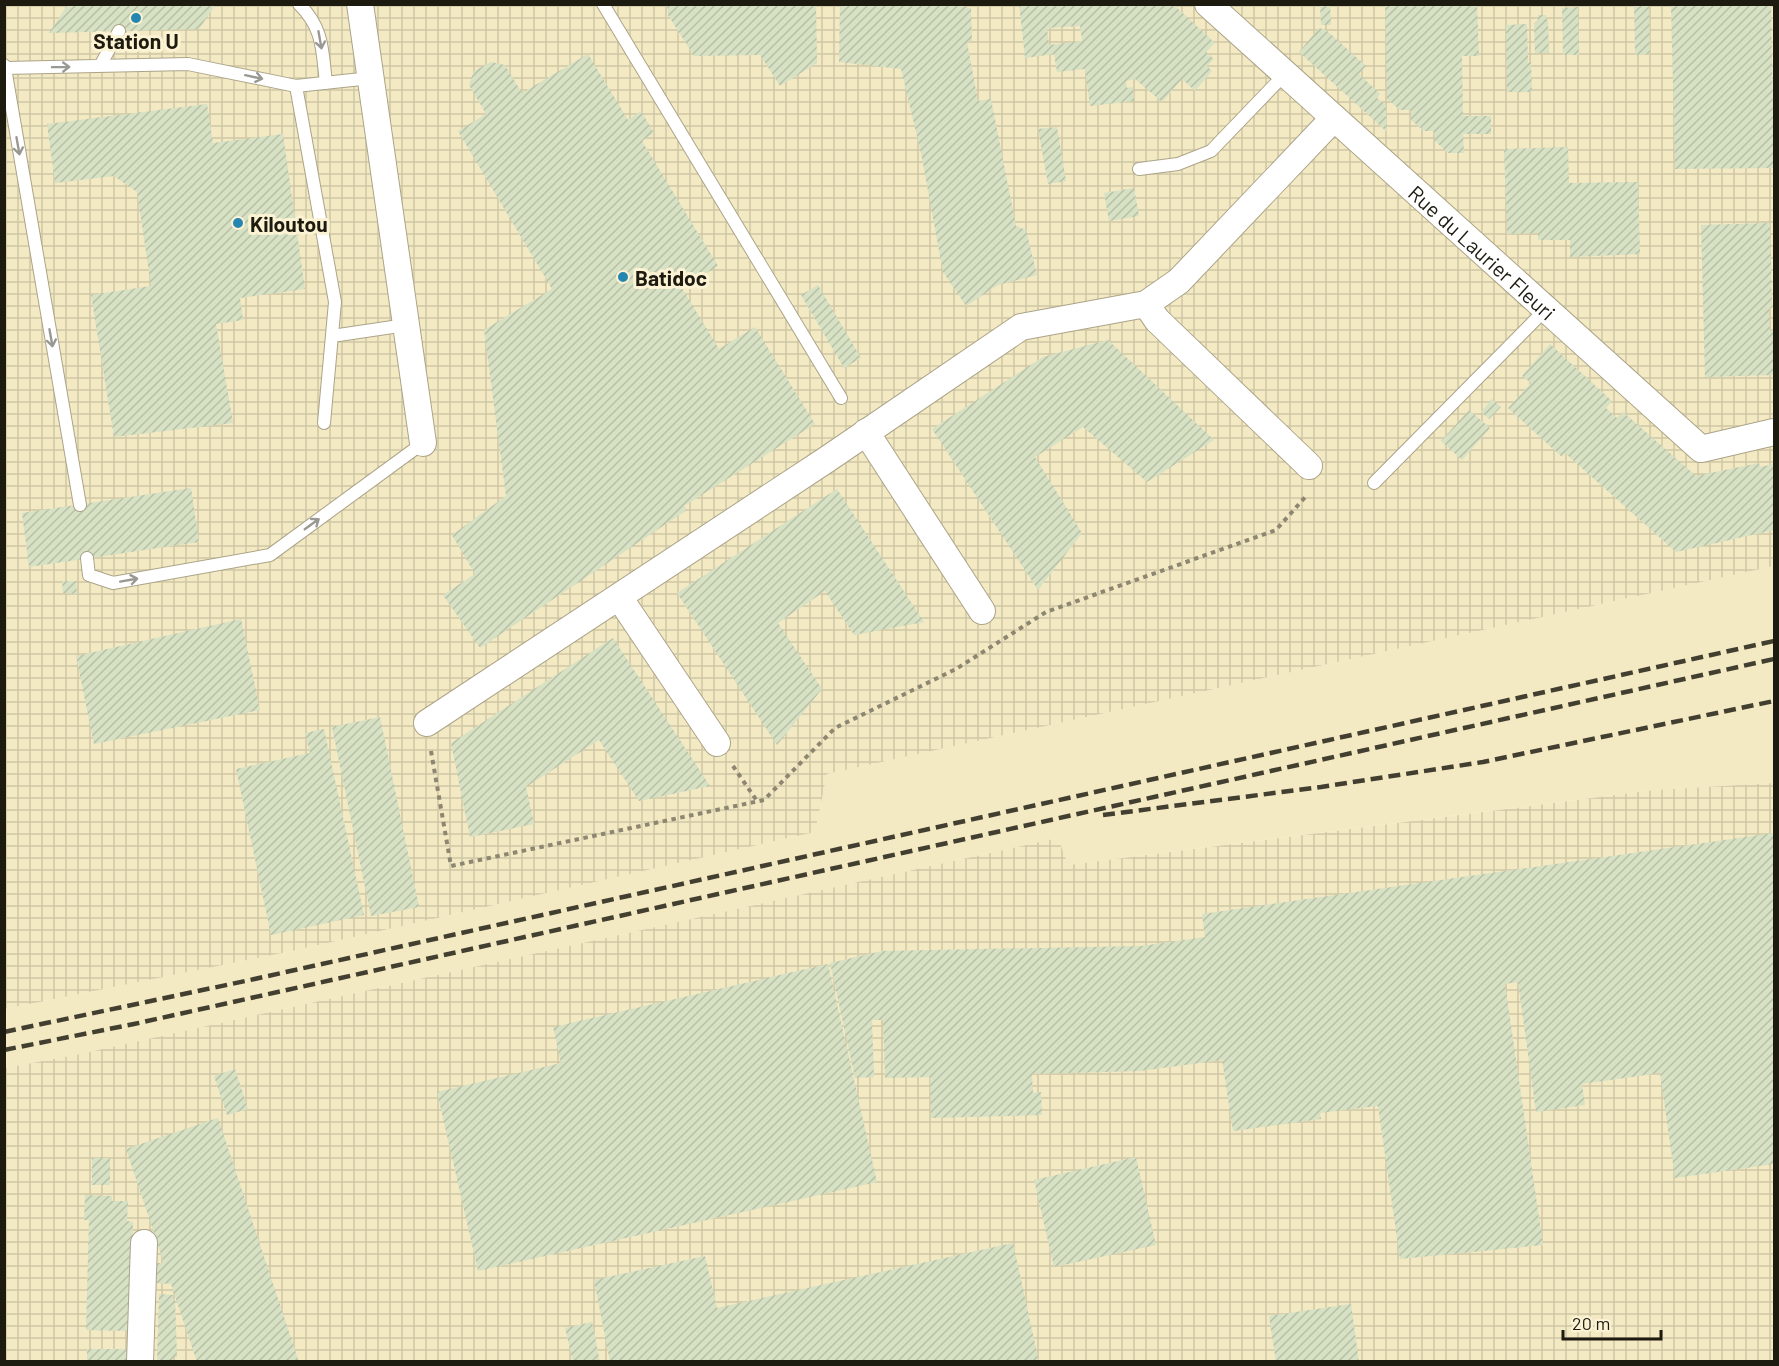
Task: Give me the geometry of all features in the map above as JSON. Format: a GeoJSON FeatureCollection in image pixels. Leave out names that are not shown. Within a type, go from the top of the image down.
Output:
{"type":"FeatureCollection","features":[{"type":"Feature","properties":{"kind":"street"},"geometry":{"type":"LineString","coordinates":[[360,4],[423,443]]}},
{"type":"Feature","properties":{"kind":"street","name":"Rue du Laurier Fleuri"},"geometry":{"type":"LineString","coordinates":[[1208,4],[1701,449],[1774,432]]}},
{"type":"Feature","properties":{"kind":"street"},"geometry":{"type":"LineString","coordinates":[[427,723],[1021,327],[1146,304],[1179,281],[1334,118]]}},
{"type":"Feature","properties":{"kind":"street"},"geometry":{"type":"LineString","coordinates":[[1146,304],[1157,320],[1309,466]]}},
{"type":"Feature","properties":{"kind":"street"},"geometry":{"type":"LineString","coordinates":[[866,432],[982,611]]}},
{"type":"Feature","properties":{"kind":"street"},"geometry":{"type":"LineString","coordinates":[[619,597],[717,743]]}},
{"type":"Feature","properties":{"kind":"street"},"geometry":{"type":"LineString","coordinates":[[140,1362],[144,1243]]}},
{"type":"Feature","properties":{"kind":"lane"},"geometry":{"type":"LineString","coordinates":[[299,4],[310,15],[320,33],[326,83]]}},
{"type":"Feature","properties":{"kind":"lane"},"geometry":{"type":"LineString","coordinates":[[603,4],[841,398]]}},
{"type":"Feature","properties":{"kind":"lane"},"geometry":{"type":"LineString","coordinates":[[100,66],[119,32]]}},
{"type":"Feature","properties":{"kind":"lane"},"geometry":{"type":"LineString","coordinates":[[80,505],[5,66],[188,64],[296,86],[370,78]]}},
{"type":"Feature","properties":{"kind":"lane"},"geometry":{"type":"LineString","coordinates":[[1139,169],[1178,164],[1210,151],[1284,74]]}},
{"type":"Feature","properties":{"kind":"lane"},"geometry":{"type":"LineString","coordinates":[[296,86],[335,303],[324,423]]}},
{"type":"Feature","properties":{"kind":"lane"},"geometry":{"type":"LineString","coordinates":[[1374,483],[1546,309]]}},
{"type":"Feature","properties":{"kind":"lane"},"geometry":{"type":"LineString","coordinates":[[332,336],[406,325]]}},
{"type":"Feature","properties":{"kind":"lane"},"geometry":{"type":"LineString","coordinates":[[87,558],[89,576],[113,583],[270,555],[423,443]]}},
{"type":"Feature","properties":{"kind":"path"},"geometry":{"type":"LineString","coordinates":[[427,723],[451,866],[764,800],[835,728],[956,669],[1046,612],[1276,530],[1319,483],[1309,466]]}},
{"type":"Feature","properties":{"kind":"path"},"geometry":{"type":"LineString","coordinates":[[717,743],[757,801]]}},
{"type":"Feature","properties":{"kind":"shaded area"},"geometry":{"type":"Polygon","coordinates":[[[5,5],[1774,5],[1774,566],[827,774],[815,832],[292,951],[5,1009],[5,5]]]}},
{"type":"Feature","properties":{"kind":"shaded area"},"geometry":{"type":"Polygon","coordinates":[[[1774,566],[1774,783],[1654,790],[1067,865],[1058,838],[80,1054],[5,1068],[5,1009],[292,951],[815,832],[827,774],[1774,566]]]}},
{"type":"Feature","properties":{"kind":"shaded area"},"geometry":{"type":"Polygon","coordinates":[[[1774,783],[1774,1361],[5,1362],[5,1068],[80,1054],[1058,838],[1068,865],[1654,790],[1774,783]]]}},
{"type":"Feature","properties":{"kind":"building"},"geometry":{"type":"Polygon","coordinates":[[[68,4],[216,4],[199,29],[49,33],[68,4]]]}},
{"type":"Feature","properties":{"kind":"building"},"geometry":{"type":"Polygon","coordinates":[[[667,4],[816,4],[817,63],[780,86],[760,55],[694,56],[668,15],[667,4]]]}},
{"type":"Feature","properties":{"kind":"building"},"geometry":{"type":"Polygon","coordinates":[[[840,4],[966,4],[966,8],[971,8],[972,41],[967,42],[978,101],[991,99],[1016,226],[1026,230],[1037,275],[998,285],[966,306],[943,272],[921,153],[901,69],[839,62],[840,4]]]}},
{"type":"Feature","properties":{"kind":"building"},"geometry":{"type":"Polygon","coordinates":[[[1019,4],[1173,4],[1215,43],[1206,52],[1214,59],[1207,66],[1212,71],[1195,91],[1182,79],[1162,102],[1135,79],[1126,81],[1127,88],[1133,87],[1134,101],[1090,106],[1085,69],[1057,72],[1054,54],[1025,58],[1019,4]],[[1080,26],[1047,28],[1049,45],[1082,41],[1080,26]]]}},
{"type":"Feature","properties":{"kind":"building"},"geometry":{"type":"Polygon","coordinates":[[[1320,4],[1330,4],[1331,25],[1321,25],[1320,4]]]}},
{"type":"Feature","properties":{"kind":"building"},"geometry":{"type":"Polygon","coordinates":[[[1385,4],[1477,4],[1479,56],[1462,56],[1463,116],[1491,116],[1491,134],[1463,134],[1464,153],[1448,153],[1435,141],[1434,131],[1424,131],[1411,120],[1411,110],[1400,110],[1387,99],[1385,4]]]}},
{"type":"Feature","properties":{"kind":"building"},"geometry":{"type":"Polygon","coordinates":[[[1634,4],[1649,4],[1650,54],[1635,55],[1634,4]]]}},
{"type":"Feature","properties":{"kind":"building"},"geometry":{"type":"Polygon","coordinates":[[[1671,4],[1771,4],[1774,168],[1675,169],[1671,4]]]}},
{"type":"Feature","properties":{"kind":"building"},"geometry":{"type":"Polygon","coordinates":[[[1578,7],[1579,55],[1563,55],[1562,8],[1578,7]]]}},
{"type":"Feature","properties":{"kind":"building"},"geometry":{"type":"Polygon","coordinates":[[[1538,15],[1546,15],[1548,20],[1549,53],[1535,53],[1534,24],[1538,20],[1538,15]]]}},
{"type":"Feature","properties":{"kind":"building"},"geometry":{"type":"Polygon","coordinates":[[[1527,24],[1528,63],[1531,62],[1532,92],[1507,92],[1506,25],[1527,24]]]}},
{"type":"Feature","properties":{"kind":"building"},"geometry":{"type":"Polygon","coordinates":[[[1319,28],[1326,30],[1366,66],[1359,74],[1380,94],[1377,98],[1386,105],[1387,132],[1299,52],[1319,28]]]}},
{"type":"Feature","properties":{"kind":"building","name":"Batidoc"},"geometry":{"type":"Polygon","coordinates":[[[588,54],[628,120],[641,111],[654,133],[642,141],[718,266],[682,288],[719,349],[755,327],[815,424],[684,506],[687,510],[480,648],[443,595],[475,574],[452,535],[506,496],[484,330],[552,289],[458,131],[486,114],[469,85],[474,71],[491,62],[505,65],[522,93],[588,54]]]}},
{"type":"Feature","properties":{"kind":"building"},"geometry":{"type":"Polygon","coordinates":[[[207,104],[213,143],[283,134],[305,289],[240,298],[243,320],[216,324],[233,423],[114,437],[91,295],[151,286],[137,192],[114,176],[55,183],[47,124],[207,104]]]}},
{"type":"Feature","properties":{"kind":"building"},"geometry":{"type":"Polygon","coordinates":[[[1057,127],[1066,181],[1048,184],[1038,129],[1057,127]]]}},
{"type":"Feature","properties":{"kind":"building"},"geometry":{"type":"Polygon","coordinates":[[[1568,147],[1569,183],[1638,182],[1640,254],[1570,257],[1570,240],[1538,240],[1538,233],[1507,234],[1504,149],[1568,147]]]}},
{"type":"Feature","properties":{"kind":"building"},"geometry":{"type":"Polygon","coordinates":[[[1134,188],[1139,216],[1109,221],[1104,193],[1134,188]]]}},
{"type":"Feature","properties":{"kind":"building"},"geometry":{"type":"Polygon","coordinates":[[[1770,223],[1772,308],[1769,308],[1770,331],[1773,330],[1774,375],[1705,377],[1701,225],[1770,223]]]}},
{"type":"Feature","properties":{"kind":"building"},"geometry":{"type":"Polygon","coordinates":[[[818,285],[861,358],[844,368],[801,295],[818,285]]]}},
{"type":"Feature","properties":{"kind":"building"},"geometry":{"type":"Polygon","coordinates":[[[1108,340],[1214,440],[1147,482],[1083,427],[1035,457],[1082,533],[1038,590],[932,429],[1043,357],[1108,340]]]}},
{"type":"Feature","properties":{"kind":"building"},"geometry":{"type":"Polygon","coordinates":[[[1550,344],[1612,401],[1606,408],[1617,418],[1623,412],[1696,476],[1759,463],[1760,467],[1774,464],[1774,530],[1676,552],[1565,453],[1562,457],[1508,408],[1531,383],[1522,376],[1550,344]]]}},
{"type":"Feature","properties":{"kind":"building"},"geometry":{"type":"Polygon","coordinates":[[[1492,399],[1501,407],[1489,419],[1481,412],[1492,399]]]}},
{"type":"Feature","properties":{"kind":"building"},"geometry":{"type":"Polygon","coordinates":[[[1469,410],[1490,428],[1462,460],[1441,441],[1469,410]]]}},
{"type":"Feature","properties":{"kind":"building"},"geometry":{"type":"Polygon","coordinates":[[[191,488],[199,542],[29,567],[22,513],[191,488]]]}},
{"type":"Feature","properties":{"kind":"building"},"geometry":{"type":"Polygon","coordinates":[[[837,489],[924,622],[854,635],[825,591],[778,623],[822,689],[777,745],[677,593],[837,489]]]}},
{"type":"Feature","properties":{"kind":"building"},"geometry":{"type":"Polygon","coordinates":[[[62,581],[76,581],[77,594],[63,593],[62,581]]]}},
{"type":"Feature","properties":{"kind":"building"},"geometry":{"type":"Polygon","coordinates":[[[241,619],[260,710],[94,744],[76,656],[241,619]]]}},
{"type":"Feature","properties":{"kind":"building"},"geometry":{"type":"Polygon","coordinates":[[[613,638],[710,786],[639,801],[599,740],[526,787],[534,824],[470,837],[451,743],[613,638]]]}},
{"type":"Feature","properties":{"kind":"building"},"geometry":{"type":"Polygon","coordinates":[[[380,717],[419,907],[371,916],[332,727],[380,717]]]}},
{"type":"Feature","properties":{"kind":"building"},"geometry":{"type":"Polygon","coordinates":[[[324,729],[364,915],[271,935],[236,769],[310,753],[305,733],[324,729]]]}},
{"type":"Feature","properties":{"kind":"building"},"geometry":{"type":"Polygon","coordinates":[[[1774,833],[1774,1164],[1675,1178],[1660,1073],[1582,1084],[1585,1105],[1536,1112],[1518,982],[1505,984],[1543,1245],[1400,1259],[1378,1106],[1320,1113],[1321,1119],[1233,1131],[1222,1060],[1140,1071],[1032,1074],[1033,1093],[1041,1092],[1042,1115],[931,1118],[930,1077],[885,1078],[883,1020],[872,1020],[874,1077],[855,1078],[830,963],[882,951],[1141,946],[1205,937],[1202,914],[1774,833]]]}},
{"type":"Feature","properties":{"kind":"building"},"geometry":{"type":"Polygon","coordinates":[[[828,964],[877,1182],[478,1271],[437,1092],[561,1063],[553,1027],[828,964]]]}},
{"type":"Feature","properties":{"kind":"building"},"geometry":{"type":"Polygon","coordinates":[[[235,1069],[248,1109],[227,1115],[214,1076],[235,1069]]]}},
{"type":"Feature","properties":{"kind":"building"},"geometry":{"type":"Polygon","coordinates":[[[218,1118],[299,1362],[197,1362],[171,1284],[155,1283],[156,1263],[164,1263],[126,1149],[218,1118]]]}},
{"type":"Feature","properties":{"kind":"building"},"geometry":{"type":"Polygon","coordinates":[[[1136,1157],[1156,1245],[1054,1267],[1034,1180],[1136,1157]]]}},
{"type":"Feature","properties":{"kind":"building"},"geometry":{"type":"Polygon","coordinates":[[[92,1158],[110,1158],[110,1185],[92,1185],[92,1158]]]}},
{"type":"Feature","properties":{"kind":"building"},"geometry":{"type":"Polygon","coordinates":[[[85,1195],[112,1196],[112,1201],[128,1201],[127,1221],[133,1222],[130,1331],[86,1330],[89,1220],[84,1220],[85,1195]]]}},
{"type":"Feature","properties":{"kind":"building"},"geometry":{"type":"Polygon","coordinates":[[[1013,1243],[1039,1362],[610,1362],[594,1280],[705,1256],[717,1308],[1013,1243]]]}},
{"type":"Feature","properties":{"kind":"building"},"geometry":{"type":"Polygon","coordinates":[[[159,1294],[173,1295],[175,1299],[177,1357],[173,1357],[174,1362],[157,1362],[159,1294]]]}},
{"type":"Feature","properties":{"kind":"building"},"geometry":{"type":"Polygon","coordinates":[[[1351,1304],[1359,1362],[1276,1362],[1269,1316],[1351,1304]]]}},
{"type":"Feature","properties":{"kind":"building"},"geometry":{"type":"Polygon","coordinates":[[[592,1322],[600,1362],[573,1362],[565,1328],[592,1322]]]}},
{"type":"Feature","properties":{"kind":"building"},"geometry":{"type":"Polygon","coordinates":[[[87,1349],[129,1349],[129,1362],[87,1362],[87,1349]]]}},
{"type":"Feature","properties":{"kind":"railway"},"geometry":{"type":"LineString","coordinates":[[4,1032],[250,980],[1774,641]]}},
{"type":"Feature","properties":{"kind":"railway"},"geometry":{"type":"LineString","coordinates":[[4,1050],[134,1024],[1774,659]]}},
{"type":"Feature","properties":{"kind":"railway"},"geometry":{"type":"LineString","coordinates":[[1103,815],[1321,787],[1483,762],[1774,701]]}},
{"type":"Feature","properties":{"kind":"place","name":"Station U"},"geometry":{"type":"Point","coordinates":[136,18]}},
{"type":"Feature","properties":{"kind":"place","name":"Kiloutou"},"geometry":{"type":"Point","coordinates":[238,223]}},
{"type":"Feature","properties":{"kind":"place","name":"Batidoc"},"geometry":{"type":"Point","coordinates":[623,277]}}]}
